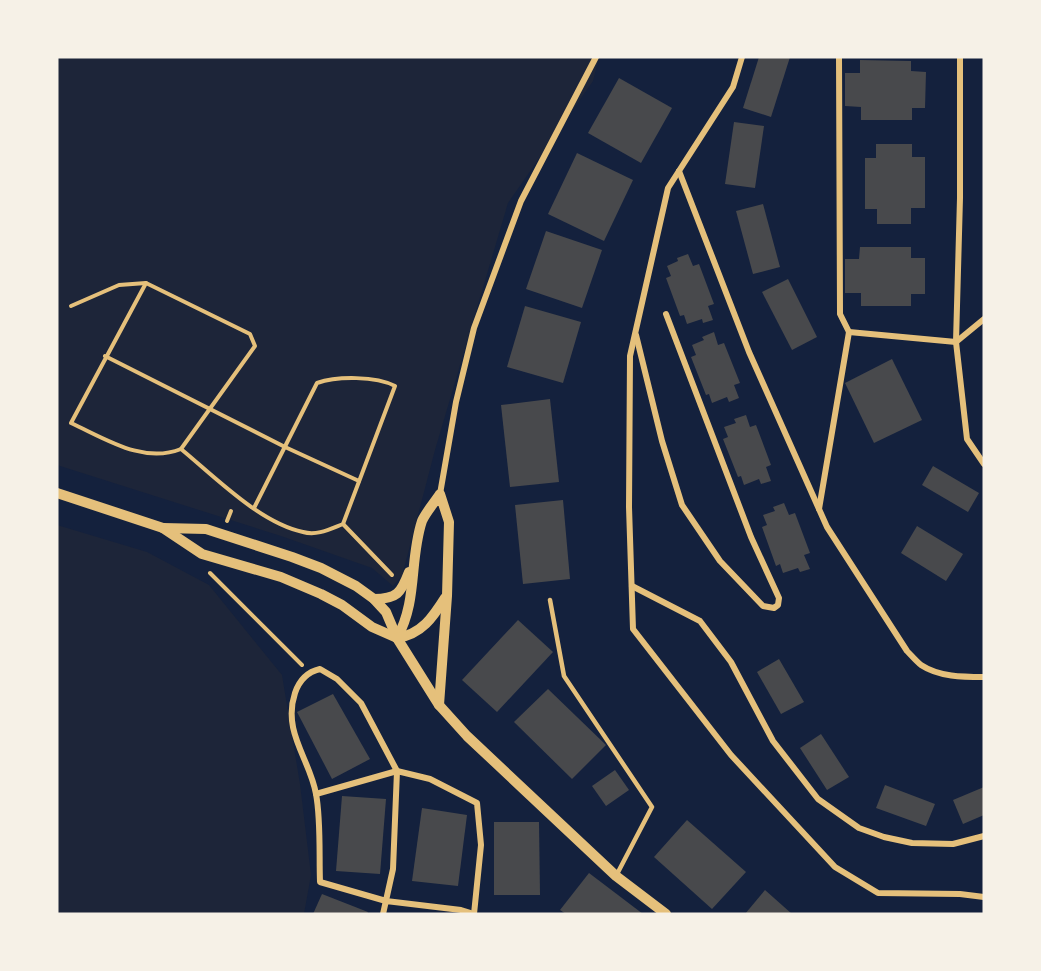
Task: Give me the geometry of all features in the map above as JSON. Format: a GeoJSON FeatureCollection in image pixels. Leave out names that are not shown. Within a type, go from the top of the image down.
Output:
{"type":"FeatureCollection","features":[{"type":"Feature","properties":{"kind":"street"},"geometry":{"type":"LineString","coordinates":[[397,638],[410,608],[414,560],[423,519],[440,494],[456,402],[474,328],[521,201],[596,57]]}},
{"type":"Feature","properties":{"kind":"street"},"geometry":{"type":"LineString","coordinates":[[742,57],[733,87],[668,188],[630,356],[629,507],[633,629],[731,755],[835,867],[878,893],[960,894],[984,897]]}},
{"type":"Feature","properties":{"kind":"street"},"geometry":{"type":"LineString","coordinates":[[819,509],[849,332],[840,314],[839,57]]}},
{"type":"Feature","properties":{"kind":"street"},"geometry":{"type":"LineString","coordinates":[[960,57],[960,198],[956,342],[967,439],[984,464]]}},
{"type":"Feature","properties":{"kind":"street"},"geometry":{"type":"LineString","coordinates":[[679,171],[749,352],[827,527],[907,651],[921,665],[939,673],[963,677],[984,677]]}},
{"type":"Feature","properties":{"kind":"street"},"geometry":{"type":"LineString","coordinates":[[635,333],[662,441],[682,505],[720,561],[763,606],[774,608],[778,605],[779,598],[751,537],[666,314]]}},
{"type":"Feature","properties":{"kind":"street"},"geometry":{"type":"LineString","coordinates":[[849,332],[956,342],[984,320]]}},
{"type":"Feature","properties":{"kind":"street"},"geometry":{"type":"LineString","coordinates":[[57,493],[164,528],[202,554],[281,578],[321,594],[372,627],[397,638],[406,637],[420,630],[432,618],[447,596]]}},
{"type":"Feature","properties":{"kind":"street"},"geometry":{"type":"LineString","coordinates":[[439,705],[447,596],[449,522],[440,494]]}},
{"type":"Feature","properties":{"kind":"street"},"geometry":{"type":"LineString","coordinates":[[164,528],[206,529],[223,534],[321,568],[356,586],[374,599],[386,612],[397,638],[439,705],[467,736],[616,876],[666,914]]}},
{"type":"Feature","properties":{"kind":"street"},"geometry":{"type":"LineString","coordinates":[[374,599],[387,599],[395,596],[401,590],[414,560]]}},
{"type":"Feature","properties":{"kind":"street"},"geometry":{"type":"LineString","coordinates":[[632,586],[700,621],[731,662],[773,741],[818,799],[859,828],[884,837],[912,843],[953,844],[984,836]]}},
{"type":"Feature","properties":{"kind":"street"},"geometry":{"type":"LineString","coordinates":[[316,794],[397,771],[430,779],[477,803],[481,844],[474,914],[460,910],[386,901],[320,882],[316,794],[294,734],[291,706],[298,686],[309,672],[320,669],[337,679],[361,703],[397,771],[393,869],[386,901],[382,914]]}},
{"type":"Feature","properties":{"kind":"lane"},"geometry":{"type":"LineString","coordinates":[[550,600],[564,676],[652,807],[616,876]]}},
{"type":"Feature","properties":{"kind":"path"},"geometry":{"type":"LineString","coordinates":[[70,306],[119,285],[146,283],[250,334],[255,346],[182,449],[170,454],[147,454],[130,450],[71,423],[146,283]]}},
{"type":"Feature","properties":{"kind":"path"},"geometry":{"type":"LineString","coordinates":[[105,356],[285,447],[359,481]]}},
{"type":"Feature","properties":{"kind":"path"},"geometry":{"type":"LineString","coordinates":[[182,449],[254,508],[283,525],[304,533],[322,532],[343,524],[395,386],[388,382],[338,378],[317,383],[254,508]]}},
{"type":"Feature","properties":{"kind":"path"},"geometry":{"type":"LineString","coordinates":[[223,534],[231,511]]}},
{"type":"Feature","properties":{"kind":"path"},"geometry":{"type":"LineString","coordinates":[[343,524],[388,570],[401,590]]}},
{"type":"Feature","properties":{"kind":"path"},"geometry":{"type":"LineString","coordinates":[[214,557],[209,572],[309,672]]}},
{"type":"Feature","properties":{"kind":"shaded area"},"geometry":{"type":"Polygon","coordinates":[[[57,57],[599,57],[593,81],[508,203],[435,450],[402,576],[393,586],[372,568],[281,536],[57,465],[57,57]]]}},
{"type":"Feature","properties":{"kind":"shaded area"},"geometry":{"type":"Polygon","coordinates":[[[57,525],[147,552],[209,585],[282,675],[300,784],[311,875],[304,914],[57,914],[57,525]]]}},
{"type":"Feature","properties":{"kind":"building"},"geometry":{"type":"Polygon","coordinates":[[[759,57],[790,57],[771,117],[743,108],[759,57]]]}},
{"type":"Feature","properties":{"kind":"building"},"geometry":{"type":"Polygon","coordinates":[[[860,60],[911,61],[911,71],[926,72],[925,108],[912,108],[912,120],[861,120],[861,107],[845,106],[845,73],[860,73],[860,60]]]}},
{"type":"Feature","properties":{"kind":"building"},"geometry":{"type":"Polygon","coordinates":[[[619,78],[672,108],[641,163],[588,133],[619,78]]]}},
{"type":"Feature","properties":{"kind":"building"},"geometry":{"type":"Polygon","coordinates":[[[734,122],[764,126],[755,188],[725,184],[734,122]]]}},
{"type":"Feature","properties":{"kind":"building"},"geometry":{"type":"Polygon","coordinates":[[[876,144],[912,144],[912,157],[925,157],[925,208],[911,208],[911,224],[877,224],[877,209],[865,209],[865,158],[876,158],[876,144]]]}},
{"type":"Feature","properties":{"kind":"building"},"geometry":{"type":"Polygon","coordinates":[[[577,153],[633,180],[604,241],[548,214],[577,153]]]}},
{"type":"Feature","properties":{"kind":"building"},"geometry":{"type":"Polygon","coordinates":[[[763,204],[780,267],[753,274],[736,211],[763,204]]]}},
{"type":"Feature","properties":{"kind":"building"},"geometry":{"type":"Polygon","coordinates":[[[546,231],[602,250],[582,308],[526,289],[546,231]]]}},
{"type":"Feature","properties":{"kind":"building"},"geometry":{"type":"Polygon","coordinates":[[[860,247],[911,247],[911,258],[925,258],[925,294],[911,294],[911,306],[861,306],[861,293],[845,293],[845,259],[859,259],[860,247]]]}},
{"type":"Feature","properties":{"kind":"building"},"geometry":{"type":"Polygon","coordinates":[[[688,254],[693,266],[699,264],[714,304],[708,306],[713,320],[703,323],[702,319],[687,324],[684,315],[680,316],[666,278],[671,276],[667,266],[678,261],[677,258],[688,254]]]}},
{"type":"Feature","properties":{"kind":"building"},"geometry":{"type":"Polygon","coordinates":[[[788,279],[817,337],[792,350],[762,292],[788,279]]]}},
{"type":"Feature","properties":{"kind":"building"},"geometry":{"type":"Polygon","coordinates":[[[525,306],[581,322],[563,383],[507,367],[525,306]]]}},
{"type":"Feature","properties":{"kind":"building"},"geometry":{"type":"Polygon","coordinates":[[[714,332],[718,345],[724,343],[740,383],[734,385],[739,398],[729,402],[727,397],[712,403],[709,394],[706,395],[691,357],[696,355],[692,345],[704,340],[702,337],[714,332]]]}},
{"type":"Feature","properties":{"kind":"building"},"geometry":{"type":"Polygon","coordinates":[[[892,359],[922,420],[874,443],[845,383],[892,359]]]}},
{"type":"Feature","properties":{"kind":"building"},"geometry":{"type":"Polygon","coordinates":[[[550,399],[559,482],[510,487],[501,405],[550,399]]]}},
{"type":"Feature","properties":{"kind":"building"},"geometry":{"type":"Polygon","coordinates":[[[746,415],[750,427],[756,425],[771,465],[766,467],[771,481],[761,484],[759,479],[744,485],[741,476],[738,477],[723,439],[728,437],[724,427],[736,423],[734,419],[746,415]]]}},
{"type":"Feature","properties":{"kind":"building"},"geometry":{"type":"Polygon","coordinates":[[[933,466],[979,493],[968,512],[922,485],[933,466]]]}},
{"type":"Feature","properties":{"kind":"building"},"geometry":{"type":"Polygon","coordinates":[[[563,500],[570,579],[523,584],[515,505],[563,500]]]}},
{"type":"Feature","properties":{"kind":"building"},"geometry":{"type":"Polygon","coordinates":[[[784,503],[789,515],[795,513],[810,553],[804,555],[810,569],[800,572],[798,568],[783,573],[780,564],[776,566],[762,527],[767,525],[763,515],[775,511],[773,507],[784,503]]]}},
{"type":"Feature","properties":{"kind":"building"},"geometry":{"type":"Polygon","coordinates":[[[917,526],[963,554],[946,581],[901,553],[917,526]]]}},
{"type":"Feature","properties":{"kind":"building"},"geometry":{"type":"Polygon","coordinates":[[[518,620],[553,652],[497,712],[462,680],[518,620]]]}},
{"type":"Feature","properties":{"kind":"building"},"geometry":{"type":"Polygon","coordinates":[[[779,659],[804,702],[781,714],[757,672],[779,659]]]}},
{"type":"Feature","properties":{"kind":"building"},"geometry":{"type":"Polygon","coordinates":[[[548,689],[606,745],[572,779],[514,722],[548,689]]]}},
{"type":"Feature","properties":{"kind":"building"},"geometry":{"type":"Polygon","coordinates":[[[333,694],[370,759],[332,779],[297,712],[333,694]]]}},
{"type":"Feature","properties":{"kind":"building"},"geometry":{"type":"Polygon","coordinates":[[[821,734],[849,777],[827,790],[800,748],[821,734]]]}},
{"type":"Feature","properties":{"kind":"building"},"geometry":{"type":"Polygon","coordinates":[[[615,770],[629,790],[606,806],[592,786],[615,770]]]}},
{"type":"Feature","properties":{"kind":"building"},"geometry":{"type":"Polygon","coordinates":[[[885,785],[935,804],[926,826],[876,808],[885,785]]]}},
{"type":"Feature","properties":{"kind":"building"},"geometry":{"type":"Polygon","coordinates":[[[984,787],[984,815],[963,824],[953,800],[984,787]]]}},
{"type":"Feature","properties":{"kind":"building"},"geometry":{"type":"Polygon","coordinates":[[[342,796],[386,799],[380,874],[336,871],[342,796]]]}},
{"type":"Feature","properties":{"kind":"building"},"geometry":{"type":"Polygon","coordinates":[[[422,808],[467,815],[458,886],[412,881],[422,808]]]}},
{"type":"Feature","properties":{"kind":"building"},"geometry":{"type":"Polygon","coordinates":[[[687,820],[746,872],[712,909],[654,857],[687,820]]]}},
{"type":"Feature","properties":{"kind":"building"},"geometry":{"type":"Polygon","coordinates":[[[494,822],[539,822],[540,895],[494,895],[494,822]]]}},
{"type":"Feature","properties":{"kind":"building"},"geometry":{"type":"Polygon","coordinates":[[[589,873],[643,914],[566,914],[560,910],[589,873]]]}},
{"type":"Feature","properties":{"kind":"building"},"geometry":{"type":"Polygon","coordinates":[[[765,890],[792,914],[745,914],[765,890]]]}},
{"type":"Feature","properties":{"kind":"building"},"geometry":{"type":"Polygon","coordinates":[[[322,894],[368,912],[367,914],[313,914],[322,894]]]}}]}
